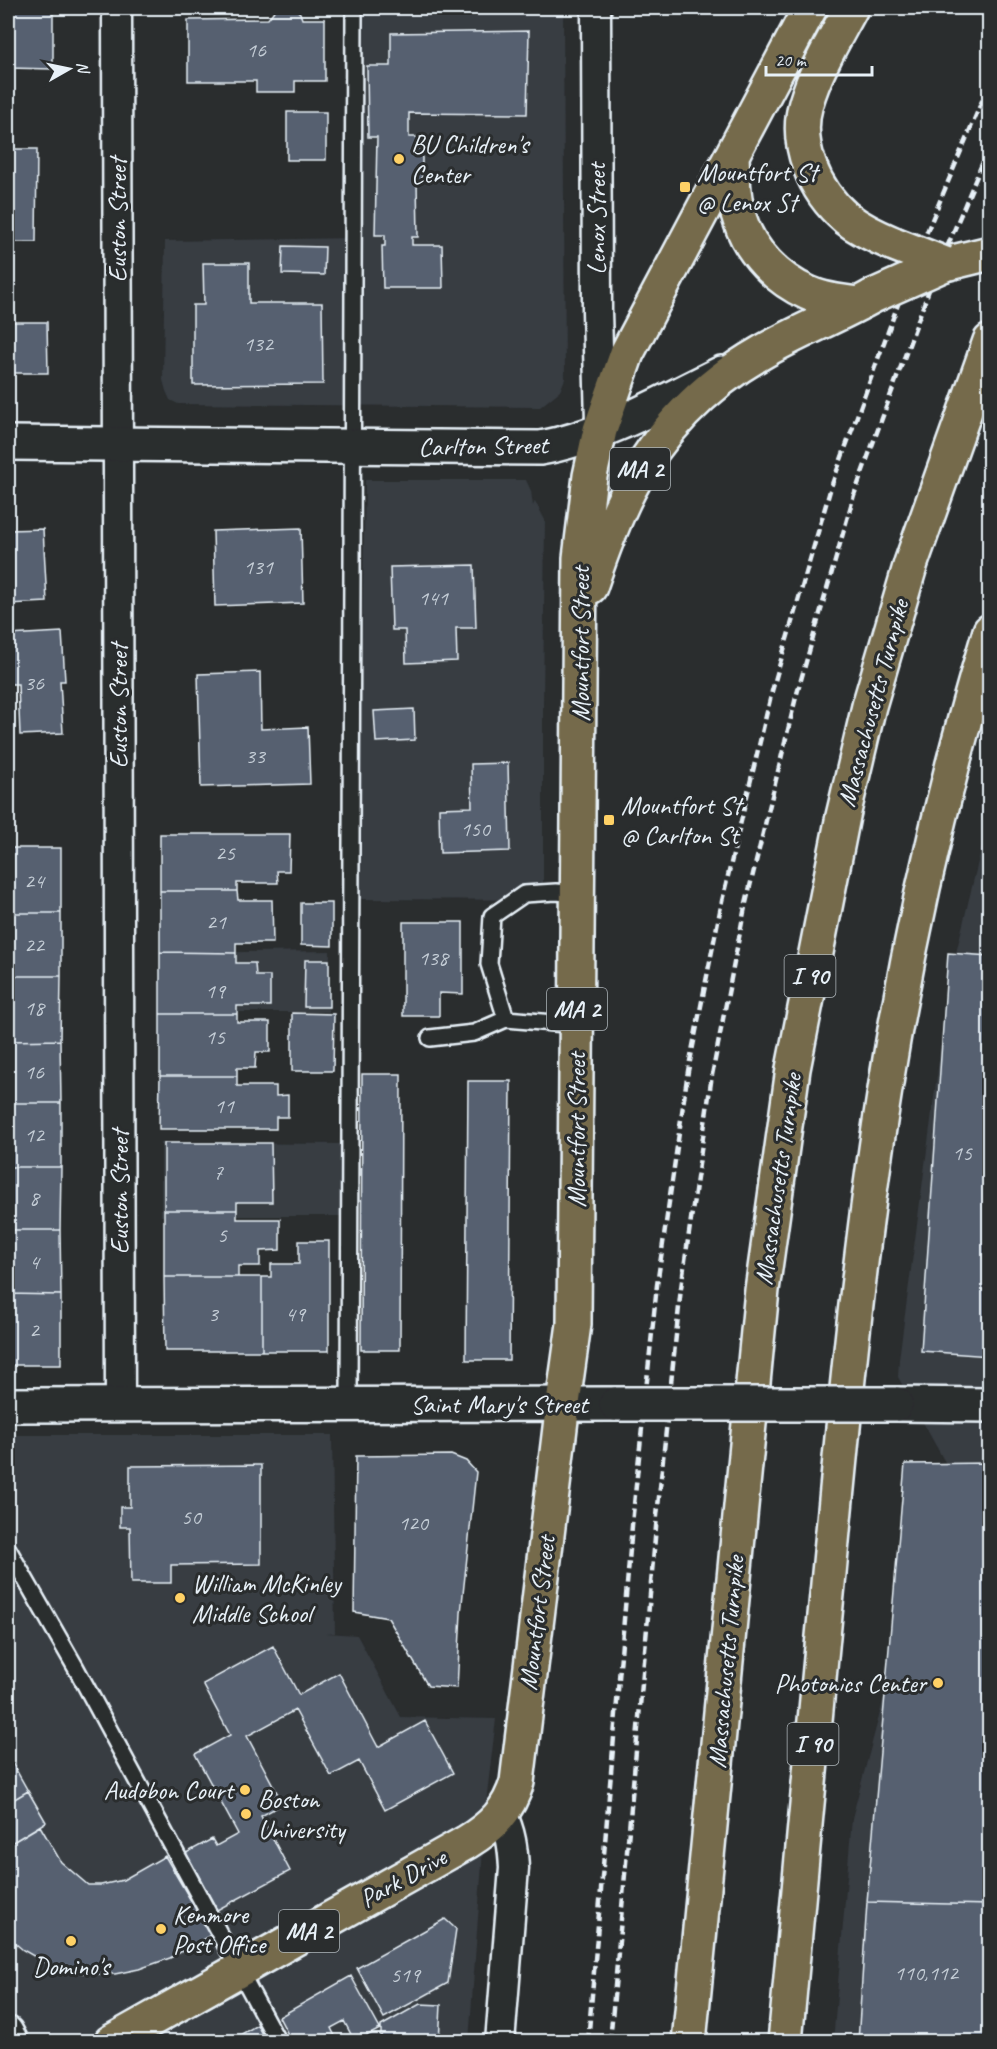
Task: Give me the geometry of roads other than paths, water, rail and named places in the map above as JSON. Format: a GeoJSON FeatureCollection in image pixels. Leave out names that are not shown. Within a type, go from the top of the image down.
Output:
{"type":"FeatureCollection","features":[{"type":"Feature","properties":{"kind":"highway","name":"Mountfort Street"},"geometry":{"type":"LineString","coordinates":[[502,1814],[512,1798],[517,1782],[563,1403],[573,1343],[580,558],[590,476],[600,430],[620,371],[638,331],[810,8]]}},
{"type":"Feature","properties":{"kind":"highway"},"geometry":{"type":"LineString","coordinates":[[851,8],[825,56],[808,98],[804,117],[804,145],[812,171],[829,201],[847,219],[894,244],[945,264]]}},
{"type":"Feature","properties":{"kind":"highway"},"geometry":{"type":"LineString","coordinates":[[732,156],[735,196],[740,220],[749,240],[764,260],[780,276],[809,294],[824,298],[865,300]]}},
{"type":"Feature","properties":{"kind":"highway","name":"Carlton Street"},"geometry":{"type":"LineString","coordinates":[[750,359],[865,300],[945,264],[990,253]]}},
{"type":"Feature","properties":{"kind":"highway","name":"Massachusetts Turnpike"},"geometry":{"type":"LineString","coordinates":[[689,2042],[762,1290],[793,1069],[843,816],[869,706],[911,563],[990,341]]}},
{"type":"Feature","properties":{"kind":"highway","name":"MA 2"},"geometry":{"type":"LineString","coordinates":[[580,614],[617,514],[640,470],[670,428],[703,394],[750,359]]}},
{"type":"Feature","properties":{"kind":"highway","name":"I 90"},"geometry":{"type":"LineString","coordinates":[[785,2042],[841,1447],[877,1142],[888,1069],[939,819],[990,631]]}},
{"type":"Feature","properties":{"kind":"highway","name":"Park Drive"},"geometry":{"type":"LineString","coordinates":[[111,2042],[486,1831],[502,1814]]}},
{"type":"Feature","properties":{"kind":"street","name":"Euston Street"},"geometry":{"type":"LineString","coordinates":[[117,8],[120,1405]]}},
{"type":"Feature","properties":{"kind":"street","name":"Lenox Street"},"geometry":{"type":"LineString","coordinates":[[596,8],[597,311],[600,430]]}},
{"type":"Feature","properties":{"kind":"street","name":"Carlton Street"},"geometry":{"type":"LineString","coordinates":[[8,443],[540,448],[564,444],[600,430],[750,359]]}},
{"type":"Feature","properties":{"kind":"street","name":"Saint Mary's Street"},"geometry":{"type":"LineString","coordinates":[[8,1405],[563,1403],[990,1405]]}},
{"type":"Feature","properties":{"kind":"street"},"geometry":{"type":"LineString","coordinates":[[500,2042],[514,1868],[509,1828],[502,1814]]}},
{"type":"Feature","properties":{"kind":"street"},"geometry":{"type":"LineString","coordinates":[[8,2031],[14,2042]]}},
{"type":"Feature","properties":{"kind":"lane"},"geometry":{"type":"LineString","coordinates":[[349,1404],[354,8]]}},
{"type":"Feature","properties":{"kind":"lane"},"geometry":{"type":"LineString","coordinates":[[506,1019],[489,964],[492,916],[524,894],[556,892],[578,894]]}},
{"type":"Feature","properties":{"kind":"lane"},"geometry":{"type":"LineString","coordinates":[[430,1038],[474,1033],[506,1019],[577,1025]]}},
{"type":"Feature","properties":{"kind":"lane"},"geometry":{"type":"LineString","coordinates":[[8,1549],[76,1668],[278,2042]]}},
{"type":"Feature","properties":{"kind":"railway"},"geometry":{"type":"LineString","coordinates":[[588,2042],[633,1514],[657,1285],[688,1071],[722,901],[772,691],[831,487],[908,277],[990,82]]}},
{"type":"Feature","properties":{"kind":"railway"},"geometry":{"type":"LineString","coordinates":[[610,2042],[657,1516],[681,1288],[712,1075],[745,907],[796,697],[854,495],[929,290],[990,145]]}},
{"type":"Feature","properties":{"kind":"place","name":"BU Children's Center"},"geometry":{"type":"Point","coordinates":[399,159]}},
{"type":"Feature","properties":{"kind":"place","name":"Mountfort St @ Lenox St"},"geometry":{"type":"Point","coordinates":[685,187]}},
{"type":"Feature","properties":{"kind":"place","name":"Mountfort St @ Carlton St"},"geometry":{"type":"Point","coordinates":[609,820]}},
{"type":"Feature","properties":{"kind":"place","name":"William McKinley Middle School"},"geometry":{"type":"Point","coordinates":[180,1598]}},
{"type":"Feature","properties":{"kind":"place","name":"Photonics Center"},"geometry":{"type":"Point","coordinates":[938,1683]}},
{"type":"Feature","properties":{"kind":"place","name":"Audobon Court"},"geometry":{"type":"Point","coordinates":[245,1790]}},
{"type":"Feature","properties":{"kind":"place","name":"Boston University"},"geometry":{"type":"Point","coordinates":[246,1814]}},
{"type":"Feature","properties":{"kind":"place","name":"Kenmore Post Office"},"geometry":{"type":"Point","coordinates":[161,1929]}},
{"type":"Feature","properties":{"kind":"place","name":"Domino's"},"geometry":{"type":"Point","coordinates":[71,1941]}}]}
